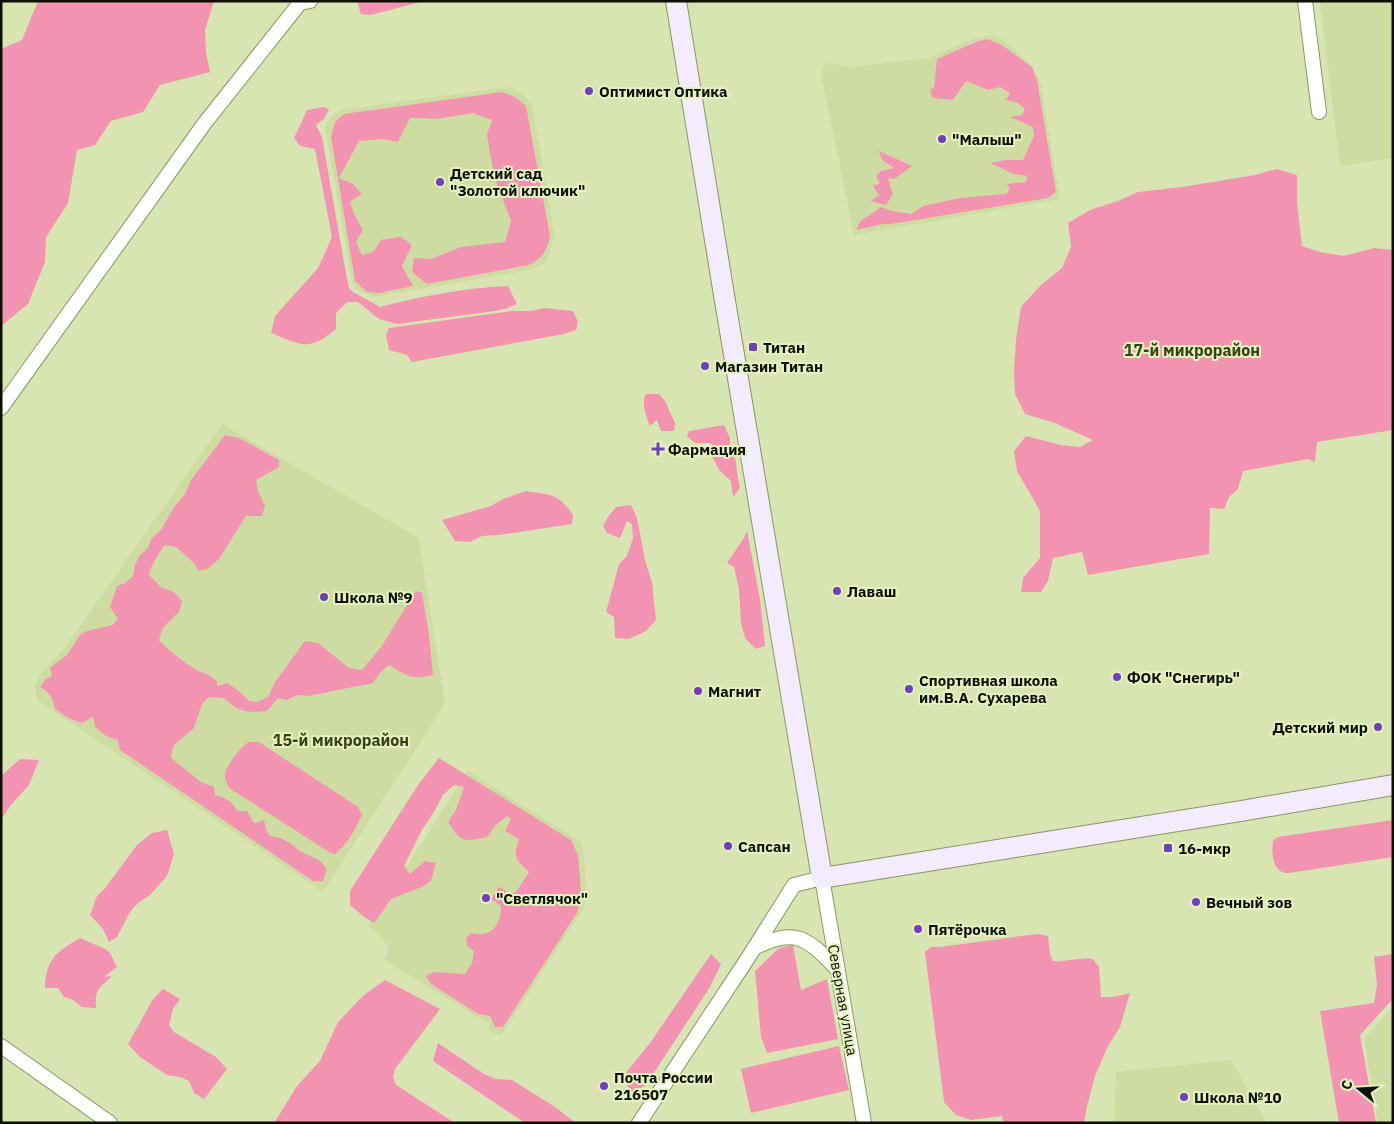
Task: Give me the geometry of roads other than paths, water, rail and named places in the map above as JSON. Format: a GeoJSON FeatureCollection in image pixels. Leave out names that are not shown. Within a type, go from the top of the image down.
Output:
{"type":"FeatureCollection","features":[{"type":"Feature","properties":{"kind":"street"},"geometry":{"type":"LineString","coordinates":[[1,408],[204,124],[300,3],[310,1]]}},
{"type":"Feature","properties":{"kind":"street"},"geometry":{"type":"LineString","coordinates":[[676,1],[822,878]]}},
{"type":"Feature","properties":{"kind":"street"},"geometry":{"type":"LineString","coordinates":[[1305,1],[1319,112]]}},
{"type":"Feature","properties":{"kind":"street"},"geometry":{"type":"LineString","coordinates":[[639,1123],[794,885],[822,878],[1393,785]]}},
{"type":"Feature","properties":{"kind":"street","name":"Северная улица"},"geometry":{"type":"LineString","coordinates":[[822,878],[864,1123]]}},
{"type":"Feature","properties":{"kind":"street"},"geometry":{"type":"LineString","coordinates":[[753,949],[770,940],[796,937],[808,942],[837,969]]}},
{"type":"Feature","properties":{"kind":"street"},"geometry":{"type":"LineString","coordinates":[[1,1046],[110,1123]]}},
{"type":"Feature","properties":{"kind":"place","name":"Оптимист Оптика"},"geometry":{"type":"Point","coordinates":[589,91]}},
{"type":"Feature","properties":{"kind":"place","name":"\"Малыш\""},"geometry":{"type":"Point","coordinates":[942,139]}},
{"type":"Feature","properties":{"kind":"place","name":"Детский сад \"Золотой ключик\""},"geometry":{"type":"Point","coordinates":[440,182]}},
{"type":"Feature","properties":{"kind":"place","name":"Титан"},"geometry":{"type":"Point","coordinates":[753,347]}},
{"type":"Feature","properties":{"kind":"place","name":"Магазин Титан"},"geometry":{"type":"Point","coordinates":[705,366]}},
{"type":"Feature","properties":{"kind":"place","name":"Фармация"},"geometry":{"type":"Point","coordinates":[658,449]}},
{"type":"Feature","properties":{"kind":"place","name":"Лаваш"},"geometry":{"type":"Point","coordinates":[837,591]}},
{"type":"Feature","properties":{"kind":"place","name":"Школа №9"},"geometry":{"type":"Point","coordinates":[324,597]}},
{"type":"Feature","properties":{"kind":"place","name":"ФОК \"Снегирь\""},"geometry":{"type":"Point","coordinates":[1117,677]}},
{"type":"Feature","properties":{"kind":"place","name":"Спортивная школа им.В.А. Сухарева"},"geometry":{"type":"Point","coordinates":[909,689]}},
{"type":"Feature","properties":{"kind":"place","name":"Магнит"},"geometry":{"type":"Point","coordinates":[698,691]}},
{"type":"Feature","properties":{"kind":"place","name":"Детский мир"},"geometry":{"type":"Point","coordinates":[1378,727]}},
{"type":"Feature","properties":{"kind":"place","name":"Сапсан"},"geometry":{"type":"Point","coordinates":[728,846]}},
{"type":"Feature","properties":{"kind":"place","name":"16-мкр"},"geometry":{"type":"Point","coordinates":[1168,848]}},
{"type":"Feature","properties":{"kind":"place","name":"\"Светлячок\""},"geometry":{"type":"Point","coordinates":[486,898]}},
{"type":"Feature","properties":{"kind":"place","name":"Вечный зов"},"geometry":{"type":"Point","coordinates":[1196,902]}},
{"type":"Feature","properties":{"kind":"place","name":"Пятёрочка"},"geometry":{"type":"Point","coordinates":[918,929]}},
{"type":"Feature","properties":{"kind":"place","name":"Почта России 216507"},"geometry":{"type":"Point","coordinates":[604,1086]}},
{"type":"Feature","properties":{"kind":"place","name":"Школа №10"},"geometry":{"type":"Point","coordinates":[1184,1097]}},
{"type":"Feature","properties":{"kind":"district","name":"17-й микрорайон"},"geometry":{"type":"Point","coordinates":[1192,350]}},
{"type":"Feature","properties":{"kind":"district","name":"15-й микрорайон"},"geometry":{"type":"Point","coordinates":[341,740]}}]}
